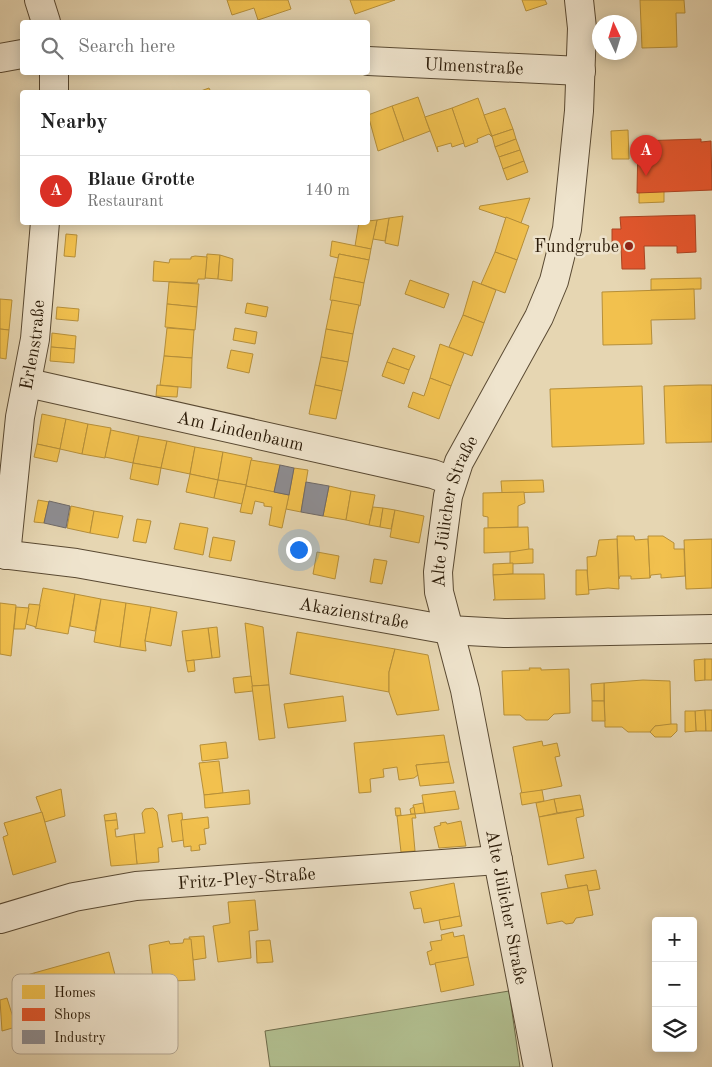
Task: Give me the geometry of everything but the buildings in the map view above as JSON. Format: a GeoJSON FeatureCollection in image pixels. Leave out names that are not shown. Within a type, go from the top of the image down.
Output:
{"type":"FeatureCollection","features":[{"type":"Feature","properties":{"kind":"street"},"geometry":{"type":"LineString","coordinates":[[39,0],[45,20]]}},
{"type":"Feature","properties":{"kind":"street","name":"Alte Jülicher Straße"},"geometry":{"type":"LineString","coordinates":[[538,1067],[465,690],[439,592],[438,572],[452,481],[459,462],[539,316],[554,280],[570,210],[581,71],[582,28],[579,0]]}},
{"type":"Feature","properties":{"kind":"street"},"geometry":{"type":"LineString","coordinates":[[0,58],[20,54]]}},
{"type":"Feature","properties":{"kind":"street","name":"Ulmenstraße"},"geometry":{"type":"LineString","coordinates":[[370,61],[581,71]]}},
{"type":"Feature","properties":{"kind":"street"},"geometry":{"type":"LineString","coordinates":[[54,75],[54,90]]}},
{"type":"Feature","properties":{"kind":"street","name":"Erlenstraße"},"geometry":{"type":"LineString","coordinates":[[3,555],[20,416],[36,339],[45,225]]}},
{"type":"Feature","properties":{"kind":"street","name":"Am Lindenbaum"},"geometry":{"type":"LineString","coordinates":[[28,384],[433,474],[452,481]]}},
{"type":"Feature","properties":{"kind":"street","name":"Akazienstraße"},"geometry":{"type":"LineString","coordinates":[[3,555],[76,564],[449,630],[513,633],[712,629]]}},
{"type":"Feature","properties":{"kind":"street","name":"Fritz-Pley-Straße"},"geometry":{"type":"LineString","coordinates":[[0,919],[74,897],[136,886],[498,860]]}},
{"type":"Feature","properties":{"kind":"green space"},"geometry":{"type":"Polygon","coordinates":[[[509,991],[520,1067],[270,1067],[265,1031],[509,991]]]}},
{"type":"Feature","properties":{"kind":"place","name":"Blaue Grotte"},"geometry":{"type":"Point","coordinates":[646,176]}},
{"type":"Feature","properties":{"kind":"place","name":"Fundgrube"},"geometry":{"type":"Point","coordinates":[629,246]}}]}
